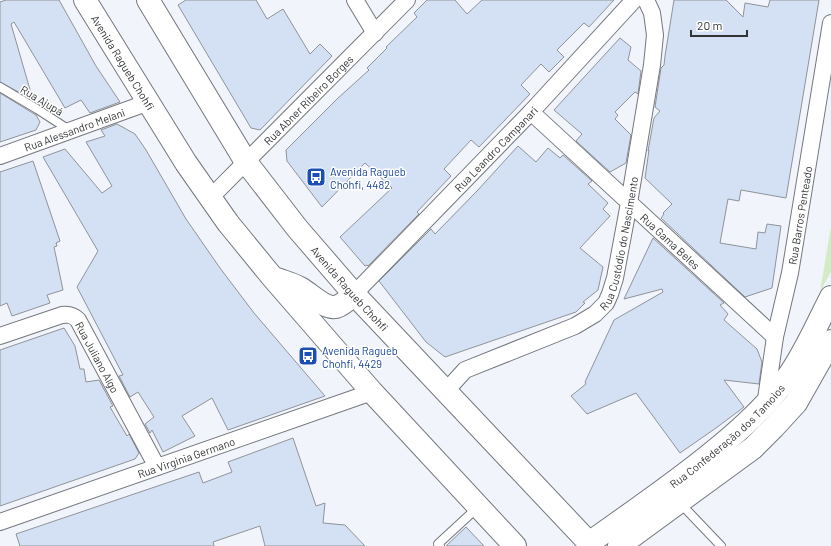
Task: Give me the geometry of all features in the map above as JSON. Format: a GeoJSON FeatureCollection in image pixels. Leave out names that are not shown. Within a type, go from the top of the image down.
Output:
{"type":"FeatureCollection","features":[{"type":"Feature","properties":{"kind":"main road","name":"Avenida Ragueb Chohfi"},"geometry":{"type":"LineString","coordinates":[[85,0],[186,163],[210,198],[273,278],[372,392],[515,546]]}},
{"type":"Feature","properties":{"kind":"main road","name":"Avenida Ragueb Chohfi"},"geometry":{"type":"LineString","coordinates":[[148,0],[246,162],[298,228],[354,294],[590,545]]}},
{"type":"Feature","properties":{"kind":"main road"},"geometry":{"type":"LineString","coordinates":[[273,278],[296,286],[331,307],[338,307],[354,294]]}},
{"type":"Feature","properties":{"kind":"main road","name":"Rua Confederação dos Tamoios"},"geometry":{"type":"LineString","coordinates":[[590,545],[686,473],[739,430],[764,406],[788,377],[831,297]]}},
{"type":"Feature","properties":{"kind":"main road","name":"Rua Confederação dos Tamoios"},"geometry":{"type":"LineString","coordinates":[[618,546],[753,448],[796,403],[831,341]]}},
{"type":"Feature","properties":{"kind":"street"},"geometry":{"type":"LineString","coordinates":[[355,0],[375,33]]}},
{"type":"Feature","properties":{"kind":"street","name":"Rua Abner Ribeiro Borges"},"geometry":{"type":"LineString","coordinates":[[210,198],[407,0]]}},
{"type":"Feature","properties":{"kind":"street","name":"Rua Leandro Campanari"},"geometry":{"type":"LineString","coordinates":[[354,294],[531,112],[634,0]]}},
{"type":"Feature","properties":{"kind":"street","name":"Rua Custódio do Nascimento"},"geometry":{"type":"LineString","coordinates":[[446,392],[464,370],[575,326],[595,314],[606,303],[615,278],[652,65],[655,35],[652,13],[646,0]]}},
{"type":"Feature","properties":{"kind":"street","name":"Rua Barros Penteado"},"geometry":{"type":"LineString","coordinates":[[764,406],[775,337],[790,273],[831,23]]}},
{"type":"Feature","properties":{"kind":"street","name":"Rua Alessandro Melani"},"geometry":{"type":"LineString","coordinates":[[0,156],[149,102]]}},
{"type":"Feature","properties":{"kind":"street","name":"Rua Gama Beles"},"geometry":{"type":"LineString","coordinates":[[531,112],[775,337]]}},
{"type":"Feature","properties":{"kind":"street","name":"Rua Juliano Algo"},"geometry":{"type":"LineString","coordinates":[[0,336],[62,315],[74,316],[78,320],[158,467]]}},
{"type":"Feature","properties":{"kind":"street","name":"Rua Virginia Germano"},"geometry":{"type":"LineString","coordinates":[[0,522],[372,392]]}},
{"type":"Feature","properties":{"kind":"lane","name":"Rua Ajupá"},"geometry":{"type":"LineString","coordinates":[[0,87],[72,131]]}},
{"type":"Feature","properties":{"kind":"lane"},"geometry":{"type":"LineString","coordinates":[[680,502],[721,546]]}},
{"type":"Feature","properties":{"kind":"lane"},"geometry":{"type":"LineString","coordinates":[[440,546],[438,544],[479,507]]}},
{"type":"Feature","properties":{"kind":"green space"},"geometry":{"type":"Polygon","coordinates":[[[831,228],[831,272],[820,292],[830,232],[831,228]]]}},
{"type":"Feature","properties":{"kind":"building"},"geometry":{"type":"Polygon","coordinates":[[[6,0],[59,0],[96,66],[120,102],[90,113],[81,100],[65,108],[14,22],[11,24],[33,100],[0,82],[0,2],[6,0]]]}},
{"type":"Feature","properties":{"kind":"building"},"geometry":{"type":"Polygon","coordinates":[[[186,0],[256,0],[267,19],[283,9],[310,54],[320,44],[332,56],[260,130],[251,128],[178,5],[186,0]]]}},
{"type":"Feature","properties":{"kind":"building"},"geometry":{"type":"Polygon","coordinates":[[[427,0],[455,0],[467,14],[482,0],[614,0],[589,27],[584,23],[557,50],[564,57],[549,72],[541,64],[521,85],[530,94],[479,147],[471,140],[444,169],[451,176],[417,212],[419,214],[368,266],[365,266],[340,237],[392,188],[365,163],[322,207],[287,161],[286,150],[337,99],[369,70],[367,68],[387,48],[386,47],[417,17],[414,13],[427,0]]]}},
{"type":"Feature","properties":{"kind":"building"},"geometry":{"type":"Polygon","coordinates":[[[674,0],[726,0],[743,17],[745,3],[768,7],[770,0],[819,0],[786,198],[741,190],[739,201],[728,199],[720,243],[756,249],[758,232],[765,233],[767,224],[781,226],[772,288],[745,297],[661,218],[664,214],[663,213],[672,204],[645,178],[654,118],[660,111],[655,107],[661,68],[664,65],[674,0]]]}},
{"type":"Feature","properties":{"kind":"building"},"geometry":{"type":"Polygon","coordinates":[[[620,38],[631,47],[628,60],[641,71],[638,94],[635,92],[615,112],[618,115],[615,119],[631,135],[626,163],[610,172],[576,141],[582,134],[554,110],[620,38]]]}},
{"type":"Feature","properties":{"kind":"building"},"geometry":{"type":"Polygon","coordinates":[[[0,93],[36,115],[40,122],[36,130],[0,142],[0,93]]]}},
{"type":"Feature","properties":{"kind":"building"},"geometry":{"type":"Polygon","coordinates":[[[117,124],[135,134],[146,150],[186,219],[220,268],[254,313],[325,396],[228,430],[212,398],[182,416],[195,436],[163,452],[152,430],[150,433],[145,424],[154,417],[138,392],[130,397],[119,376],[123,375],[77,287],[98,251],[43,157],[65,149],[102,193],[112,186],[86,142],[105,136],[101,130],[117,124]]]}},
{"type":"Feature","properties":{"kind":"building"},"geometry":{"type":"Polygon","coordinates":[[[518,146],[536,162],[548,148],[560,158],[563,155],[592,181],[588,184],[608,203],[603,209],[610,216],[580,248],[603,267],[598,290],[583,302],[585,303],[576,312],[445,357],[426,342],[379,281],[431,229],[435,234],[518,146]]]}},
{"type":"Feature","properties":{"kind":"building"},"geometry":{"type":"Polygon","coordinates":[[[33,161],[60,241],[56,243],[57,246],[54,247],[63,290],[47,295],[50,303],[12,316],[7,303],[0,306],[0,172],[33,161]]]}},
{"type":"Feature","properties":{"kind":"building"},"geometry":{"type":"Polygon","coordinates":[[[653,238],[724,303],[720,305],[728,314],[724,320],[757,349],[762,362],[759,384],[724,380],[744,407],[680,453],[636,393],[587,414],[571,396],[586,384],[585,382],[614,320],[663,292],[662,289],[624,299],[653,238]]]}},
{"type":"Feature","properties":{"kind":"building"},"geometry":{"type":"Polygon","coordinates":[[[64,328],[75,346],[80,369],[84,369],[86,382],[99,380],[113,406],[110,407],[127,436],[129,434],[139,453],[135,459],[0,506],[0,350],[64,328]]]}},
{"type":"Feature","properties":{"kind":"building"},"geometry":{"type":"Polygon","coordinates":[[[293,438],[316,506],[325,503],[323,523],[345,525],[365,546],[265,546],[260,526],[213,542],[214,546],[20,546],[16,534],[199,472],[203,483],[232,472],[228,462],[293,438]]]}},
{"type":"Feature","properties":{"kind":"building"},"geometry":{"type":"Polygon","coordinates":[[[466,527],[484,546],[446,546],[466,527]]]}},
{"type":"Feature","properties":{"kind":"place","name":"Avenida Ragueb Chohfi, 4482"},"geometry":{"type":"Point","coordinates":[316,177]}},
{"type":"Feature","properties":{"kind":"place","name":"Avenida Ragueb Chohfi, 4429"},"geometry":{"type":"Point","coordinates":[308,356]}}]}
